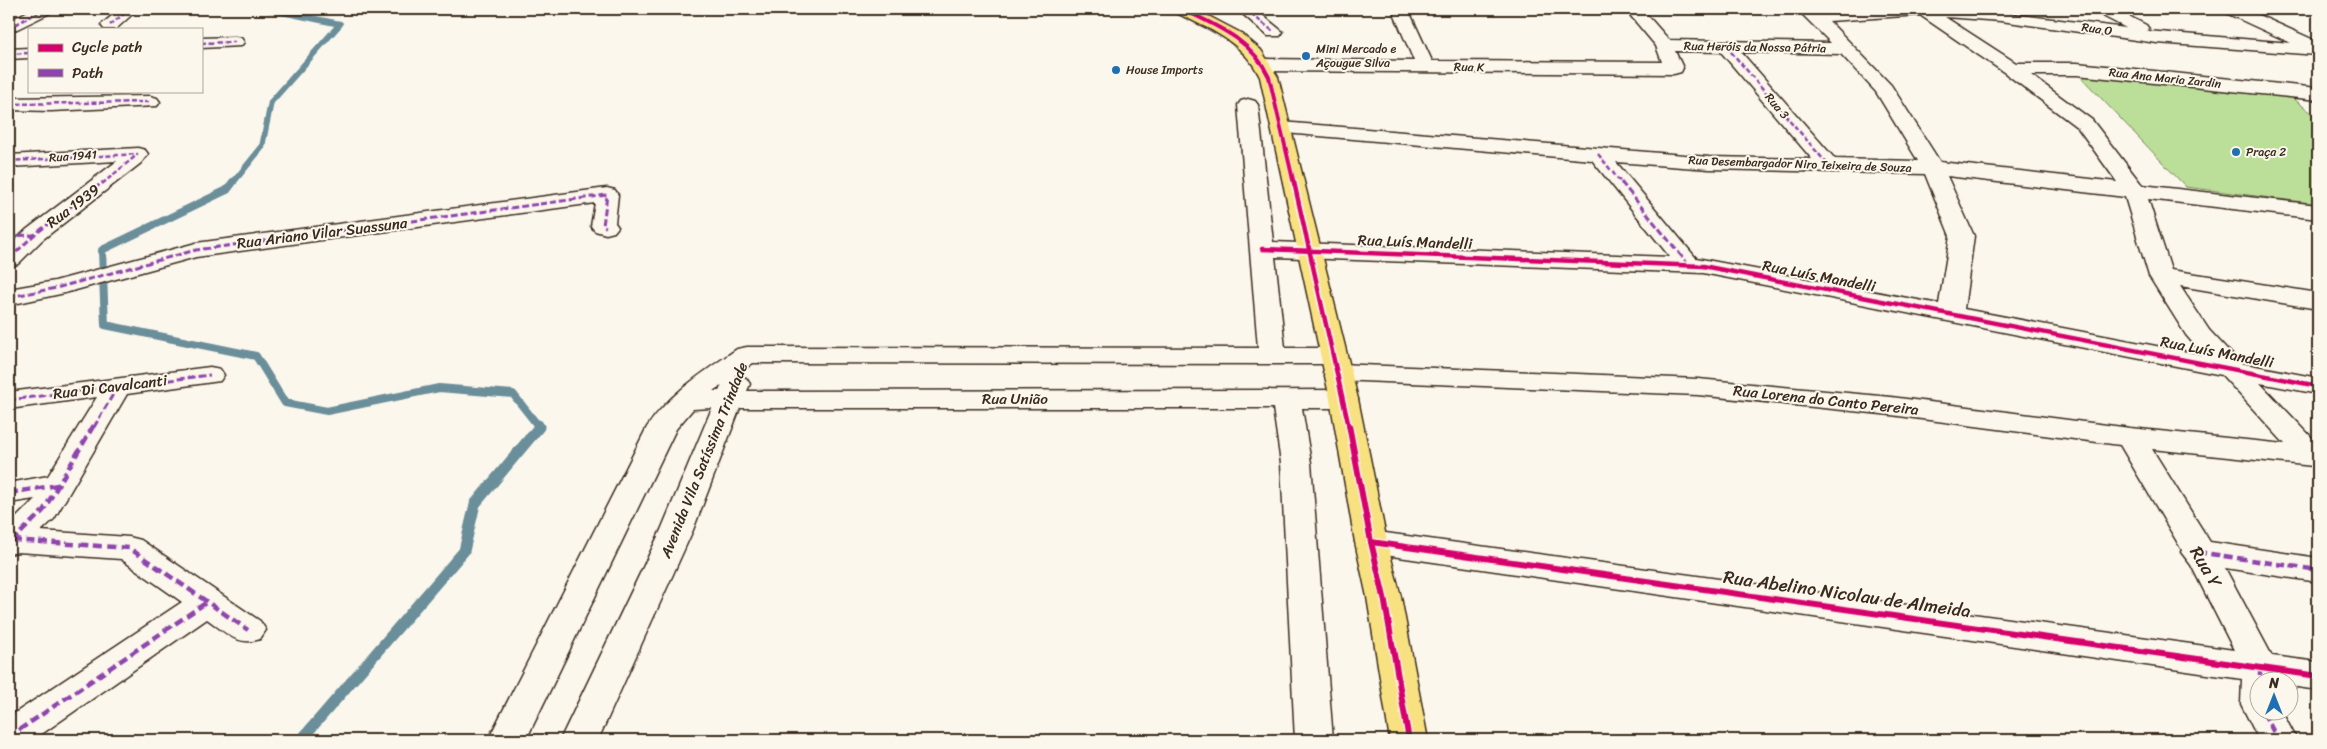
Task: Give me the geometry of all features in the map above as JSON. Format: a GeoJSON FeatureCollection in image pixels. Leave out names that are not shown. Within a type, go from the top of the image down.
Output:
{"type":"FeatureCollection","features":[{"type":"Feature","properties":{"kind":"main road"},"geometry":{"type":"LineString","coordinates":[[1182,9],[1236,37],[1265,65],[1282,128],[1308,250],[1344,399],[1371,542],[1384,596],[1409,740]]}},
{"type":"Feature","properties":{"kind":"street"},"geometry":{"type":"LineString","coordinates":[[9,28],[44,9]]}},
{"type":"Feature","properties":{"kind":"street"},"geometry":{"type":"LineString","coordinates":[[110,25],[130,9]]}},
{"type":"Feature","properties":{"kind":"street"},"geometry":{"type":"LineString","coordinates":[[1245,9],[1274,32]]}},
{"type":"Feature","properties":{"kind":"street"},"geometry":{"type":"LineString","coordinates":[[1400,9],[1425,66]]}},
{"type":"Feature","properties":{"kind":"street"},"geometry":{"type":"LineString","coordinates":[[1633,9],[1664,45]]}},
{"type":"Feature","properties":{"kind":"street"},"geometry":{"type":"LineString","coordinates":[[2102,9],[2157,38]]}},
{"type":"Feature","properties":{"kind":"street"},"geometry":{"type":"LineString","coordinates":[[2232,9],[2318,50]]}},
{"type":"Feature","properties":{"kind":"street"},"geometry":{"type":"LineString","coordinates":[[1923,10],[2012,69],[2085,124],[2134,190],[2161,276],[2199,335],[2229,367]]}},
{"type":"Feature","properties":{"kind":"street","name":"Rua O"},"geometry":{"type":"LineString","coordinates":[[1810,13],[1923,10],[2001,16],[2157,38],[2318,50]]}},
{"type":"Feature","properties":{"kind":"street"},"geometry":{"type":"LineString","coordinates":[[1810,13],[1884,89],[1933,168],[1962,236],[1950,314]]}},
{"type":"Feature","properties":{"kind":"street"},"geometry":{"type":"LineString","coordinates":[[202,43],[235,42]]}},
{"type":"Feature","properties":{"kind":"street","name":"Rua K"},"geometry":{"type":"LineString","coordinates":[[1265,65],[1674,68],[1664,45]]}},
{"type":"Feature","properties":{"kind":"street","name":"Rua Heróis da Nossa Pátria"},"geometry":{"type":"LineString","coordinates":[[1664,45],[1847,49]]}},
{"type":"Feature","properties":{"kind":"street","name":"Rua 3"},"geometry":{"type":"LineString","coordinates":[[1726,46],[1829,166]]}},
{"type":"Feature","properties":{"kind":"street"},"geometry":{"type":"LineString","coordinates":[[9,54],[28,53]]}},
{"type":"Feature","properties":{"kind":"street","name":"Rua Ana Maria Zardin"},"geometry":{"type":"LineString","coordinates":[[2012,69],[2077,69],[2318,94]]}},
{"type":"Feature","properties":{"kind":"street"},"geometry":{"type":"LineString","coordinates":[[2297,92],[2318,107]]}},
{"type":"Feature","properties":{"kind":"street"},"geometry":{"type":"LineString","coordinates":[[9,104],[150,102]]}},
{"type":"Feature","properties":{"kind":"street"},"geometry":{"type":"LineString","coordinates":[[1248,104],[1262,249],[1265,356],[1273,399],[1296,463],[1314,740]]}},
{"type":"Feature","properties":{"kind":"street","name":"Rua Desembargador Niro Teixeira de Souza"},"geometry":{"type":"LineString","coordinates":[[1282,128],[1708,163],[1933,168],[2318,212]]}},
{"type":"Feature","properties":{"kind":"street","name":"Rua 1941"},"geometry":{"type":"LineString","coordinates":[[9,160],[138,154]]}},
{"type":"Feature","properties":{"kind":"street","name":"Rua 1939"},"geometry":{"type":"LineString","coordinates":[[9,259],[34,235],[138,154]]}},
{"type":"Feature","properties":{"kind":"street"},"geometry":{"type":"LineString","coordinates":[[1598,154],[1688,264]]}},
{"type":"Feature","properties":{"kind":"street","name":"Rua Ariano Vilar Suassuna"},"geometry":{"type":"LineString","coordinates":[[9,297],[93,278],[124,268],[196,250],[607,195],[603,226],[606,228]]}},
{"type":"Feature","properties":{"kind":"street"},"geometry":{"type":"LineString","coordinates":[[9,236],[34,235]]}},
{"type":"Feature","properties":{"kind":"street","name":"Rua Luís Mandelli"},"geometry":{"type":"LineString","coordinates":[[1262,249],[1688,264],[2229,367],[2318,386]]}},
{"type":"Feature","properties":{"kind":"street"},"geometry":{"type":"LineString","coordinates":[[2161,276],[2318,301]]}},
{"type":"Feature","properties":{"kind":"street"},"geometry":{"type":"LineString","coordinates":[[748,355],[1265,356],[1335,364]]}},
{"type":"Feature","properties":{"kind":"street","name":"Avenida Vila Satíssima Trindade"},"geometry":{"type":"LineString","coordinates":[[579,740],[677,530],[748,355]]}},
{"type":"Feature","properties":{"kind":"street","name":"Avenida Vila Satíssima Trindade"},"geometry":{"type":"LineString","coordinates":[[507,740],[662,427],[676,409],[719,374],[748,355]]}},
{"type":"Feature","properties":{"kind":"street","name":"Rua Lorena do Canto Pereira"},"geometry":{"type":"LineString","coordinates":[[1335,364],[1698,387],[1891,406],[2130,437],[2313,456],[2229,367]]}},
{"type":"Feature","properties":{"kind":"street","name":"Rua Di Cavalcanti"},"geometry":{"type":"LineString","coordinates":[[9,400],[210,374]]}},
{"type":"Feature","properties":{"kind":"street"},"geometry":{"type":"LineString","coordinates":[[11,542],[43,511],[118,386]]}},
{"type":"Feature","properties":{"kind":"street","name":"Rua União"},"geometry":{"type":"LineString","coordinates":[[687,400],[1344,399]]}},
{"type":"Feature","properties":{"kind":"street","name":"Rua Y"},"geometry":{"type":"LineString","coordinates":[[2130,437],[2197,552],[2207,565],[2260,666],[2260,672]]}},
{"type":"Feature","properties":{"kind":"street"},"geometry":{"type":"LineString","coordinates":[[9,493],[58,485]]}},
{"type":"Feature","properties":{"kind":"street"},"geometry":{"type":"LineString","coordinates":[[11,542],[129,548],[248,630]]}},
{"type":"Feature","properties":{"kind":"street","name":"Rua Abelino Nicolau de Almeida"},"geometry":{"type":"LineString","coordinates":[[1371,542],[2260,666],[2318,676]]}},
{"type":"Feature","properties":{"kind":"street"},"geometry":{"type":"LineString","coordinates":[[2197,552],[2318,570]]}},
{"type":"Feature","properties":{"kind":"street"},"geometry":{"type":"LineString","coordinates":[[9,739],[19,730],[207,602]]}},
{"type":"Feature","properties":{"kind":"street"},"geometry":{"type":"LineString","coordinates":[[2268,722],[2278,740]]}},
{"type":"Feature","properties":{"kind":"green space","name":"Praça 2"},"geometry":{"type":"Polygon","coordinates":[[[2078,74],[2289,95],[2318,118],[2318,204],[2186,187],[2078,74]]]}},
{"type":"Feature","properties":{"kind":"waterway"},"geometry":{"type":"LineString","coordinates":[[232,184],[262,147],[271,102],[340,24],[267,9]]}},
{"type":"Feature","properties":{"kind":"waterway"},"geometry":{"type":"LineString","coordinates":[[233,182],[227,190],[102,250],[105,325],[256,356],[285,403],[327,411],[439,388],[513,394],[539,427]]}},
{"type":"Feature","properties":{"kind":"waterway"},"geometry":{"type":"LineString","coordinates":[[301,740],[464,551],[475,504],[539,427]]}},
{"type":"Feature","properties":{"kind":"marked path"},"geometry":{"type":"LineString","coordinates":[[9,28],[44,9]]}},
{"type":"Feature","properties":{"kind":"marked path"},"geometry":{"type":"LineString","coordinates":[[110,25],[130,9]]}},
{"type":"Feature","properties":{"kind":"marked path"},"geometry":{"type":"LineString","coordinates":[[1245,9],[1274,32]]}},
{"type":"Feature","properties":{"kind":"marked path"},"geometry":{"type":"LineString","coordinates":[[202,43],[235,42]]}},
{"type":"Feature","properties":{"kind":"marked path"},"geometry":{"type":"LineString","coordinates":[[1726,46],[1829,166]]}},
{"type":"Feature","properties":{"kind":"marked path"},"geometry":{"type":"LineString","coordinates":[[9,54],[28,53]]}},
{"type":"Feature","properties":{"kind":"marked path"},"geometry":{"type":"LineString","coordinates":[[9,104],[51,105],[150,102]]}},
{"type":"Feature","properties":{"kind":"marked path"},"geometry":{"type":"LineString","coordinates":[[9,161],[138,154]]}},
{"type":"Feature","properties":{"kind":"marked path"},"geometry":{"type":"LineString","coordinates":[[9,259],[34,235],[138,154]]}},
{"type":"Feature","properties":{"kind":"marked path"},"geometry":{"type":"LineString","coordinates":[[1598,154],[1688,264]]}},
{"type":"Feature","properties":{"kind":"marked path"},"geometry":{"type":"LineString","coordinates":[[9,297],[56,288],[196,250],[607,195],[603,226],[606,227]]}},
{"type":"Feature","properties":{"kind":"marked path"},"geometry":{"type":"LineString","coordinates":[[9,236],[34,235]]}},
{"type":"Feature","properties":{"kind":"marked path"},"geometry":{"type":"LineString","coordinates":[[9,400],[210,375]]}},
{"type":"Feature","properties":{"kind":"marked path"},"geometry":{"type":"LineString","coordinates":[[11,542],[43,511],[118,386]]}},
{"type":"Feature","properties":{"kind":"marked path"},"geometry":{"type":"LineString","coordinates":[[9,493],[58,485]]}},
{"type":"Feature","properties":{"kind":"marked path"},"geometry":{"type":"LineString","coordinates":[[12,540],[129,548],[248,630]]}},
{"type":"Feature","properties":{"kind":"marked path"},"geometry":{"type":"LineString","coordinates":[[2197,552],[2318,570]]}},
{"type":"Feature","properties":{"kind":"marked path"},"geometry":{"type":"LineString","coordinates":[[9,739],[19,730],[207,602]]}},
{"type":"Feature","properties":{"kind":"marked path"},"geometry":{"type":"LineString","coordinates":[[2260,666],[2260,672]]}},
{"type":"Feature","properties":{"kind":"marked path"},"geometry":{"type":"LineString","coordinates":[[2268,722],[2278,740]]}},
{"type":"Feature","properties":{"kind":"cycle path"},"geometry":{"type":"LineString","coordinates":[[1182,9],[1220,28],[1245,44],[1255,53],[1269,77],[1344,399],[1371,542],[1384,597],[1409,740]]}},
{"type":"Feature","properties":{"kind":"cycle path"},"geometry":{"type":"LineString","coordinates":[[1262,249],[1703,266],[2318,386]]}},
{"type":"Feature","properties":{"kind":"cycle path"},"geometry":{"type":"LineString","coordinates":[[1371,542],[2318,676]]}},
{"type":"Feature","properties":{"kind":"place","name":"Mini Mercado e Açougue Silva"},"geometry":{"type":"Point","coordinates":[1306,56]}},
{"type":"Feature","properties":{"kind":"place","name":"House Imports"},"geometry":{"type":"Point","coordinates":[1116,70]}},
{"type":"Feature","properties":{"kind":"place","name":"Praça 2"},"geometry":{"type":"Point","coordinates":[2236,152]}}]}
